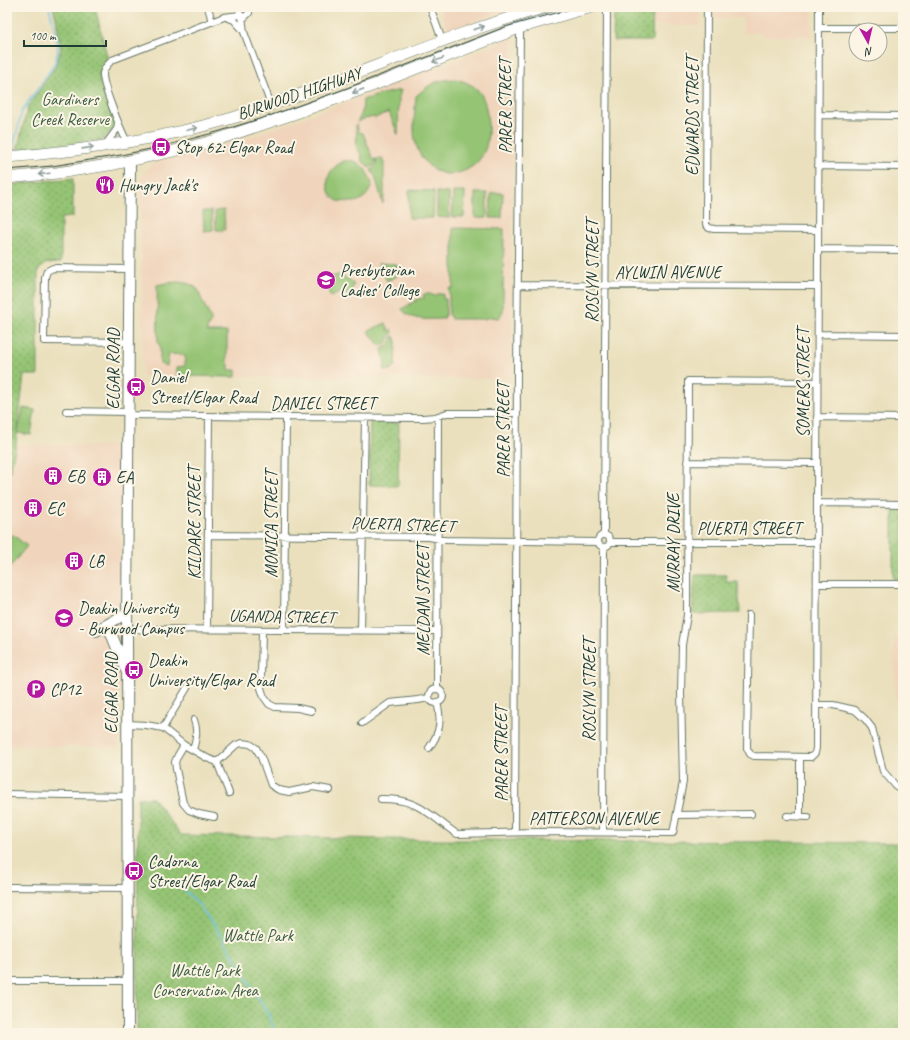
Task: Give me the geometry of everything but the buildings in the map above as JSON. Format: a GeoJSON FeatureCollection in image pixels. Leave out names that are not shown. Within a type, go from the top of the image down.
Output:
{"type":"FeatureCollection","features":[{"type":"Feature","properties":{"kind":"highway","name":"BURWOOD HIGHWAY"},"geometry":{"type":"LineString","coordinates":[[7,158],[104,146],[167,135],[212,124],[271,105],[442,40],[518,15],[548,7]]}},
{"type":"Feature","properties":{"kind":"highway","name":"BURWOOD HIGHWAY"},"geometry":{"type":"LineString","coordinates":[[7,178],[57,173],[115,164],[192,147],[267,123],[374,85],[519,28],[593,7]]}},
{"type":"Feature","properties":{"kind":"highway"},"geometry":{"type":"LineString","coordinates":[[518,15],[519,28]]}},
{"type":"Feature","properties":{"kind":"highway"},"geometry":{"type":"LineString","coordinates":[[442,40],[446,46],[450,48],[457,49],[474,46]]}},
{"type":"Feature","properties":{"kind":"highway"},"geometry":{"type":"LineString","coordinates":[[127,142],[130,161]]}},
{"type":"Feature","properties":{"kind":"main road","name":"ELGAR ROAD"},"geometry":{"type":"LineString","coordinates":[[128,1033],[127,613],[130,161]]}},
{"type":"Feature","properties":{"kind":"main road"},"geometry":{"type":"LineString","coordinates":[[115,164],[124,172],[130,184]]}},
{"type":"Feature","properties":{"kind":"main road"},"geometry":{"type":"LineString","coordinates":[[96,631],[127,613]]}},
{"type":"Feature","properties":{"kind":"main road"},"geometry":{"type":"LineString","coordinates":[[110,631],[127,674]]}},
{"type":"Feature","properties":{"kind":"street"},"geometry":{"type":"LineString","coordinates":[[208,7],[212,22]]}},
{"type":"Feature","properties":{"kind":"street"},"geometry":{"type":"LineString","coordinates":[[127,142],[118,123],[104,84],[103,73],[108,64],[112,60],[227,16],[256,7]]}},
{"type":"Feature","properties":{"kind":"street"},"geometry":{"type":"LineString","coordinates":[[430,7],[442,40]]}},
{"type":"Feature","properties":{"kind":"street","name":"ROSLYN STREET"},"geometry":{"type":"LineString","coordinates":[[604,535],[607,7]]}},
{"type":"Feature","properties":{"kind":"street","name":"EDWARDS STREET"},"geometry":{"type":"LineString","coordinates":[[707,7],[706,224],[709,228],[714,230],[818,230]]}},
{"type":"Feature","properties":{"kind":"street","name":"SOMERS STREET"},"geometry":{"type":"LineString","coordinates":[[800,757],[810,757],[816,748],[819,7]]}},
{"type":"Feature","properties":{"kind":"street"},"geometry":{"type":"LineString","coordinates":[[243,11],[244,32],[271,105]]}},
{"type":"Feature","properties":{"kind":"street"},"geometry":{"type":"LineString","coordinates":[[227,16],[234,20],[244,32]]}},
{"type":"Feature","properties":{"kind":"street","name":"PARER STREET"},"geometry":{"type":"LineString","coordinates":[[515,832],[519,28]]}},
{"type":"Feature","properties":{"kind":"street"},"geometry":{"type":"LineString","coordinates":[[819,28],[903,28]]}},
{"type":"Feature","properties":{"kind":"street"},"geometry":{"type":"LineString","coordinates":[[819,115],[903,116]]}},
{"type":"Feature","properties":{"kind":"street"},"geometry":{"type":"LineString","coordinates":[[104,146],[117,129],[118,123]]}},
{"type":"Feature","properties":{"kind":"street"},"geometry":{"type":"LineString","coordinates":[[818,166],[903,167]]}},
{"type":"Feature","properties":{"kind":"street"},"geometry":{"type":"LineString","coordinates":[[818,249],[903,250]]}},
{"type":"Feature","properties":{"kind":"street"},"geometry":{"type":"LineString","coordinates":[[129,269],[53,268],[47,271],[45,277],[44,341],[129,342]]}},
{"type":"Feature","properties":{"kind":"street","name":"AYLWIN AVENUE"},"geometry":{"type":"LineString","coordinates":[[518,285],[818,286]]}},
{"type":"Feature","properties":{"kind":"street"},"geometry":{"type":"LineString","coordinates":[[818,334],[903,335]]}},
{"type":"Feature","properties":{"kind":"street","name":"MURRAY DRIVE"},"geometry":{"type":"LineString","coordinates":[[672,833],[683,782],[681,693],[682,645],[687,615],[688,381],[817,382]]}},
{"type":"Feature","properties":{"kind":"street","name":"DANIEL STREET"},"geometry":{"type":"LineString","coordinates":[[66,411],[209,416],[365,418],[422,418],[438,416],[446,413],[517,413]]}},
{"type":"Feature","properties":{"kind":"street","name":"KILDARE STREET"},"geometry":{"type":"LineString","coordinates":[[207,630],[209,416]]}},
{"type":"Feature","properties":{"kind":"street","name":"MELDAN STREET"},"geometry":{"type":"LineString","coordinates":[[437,689],[438,416]]}},
{"type":"Feature","properties":{"kind":"street","name":"MONICA STREET"},"geometry":{"type":"LineString","coordinates":[[284,630],[286,417]]}},
{"type":"Feature","properties":{"kind":"street"},"geometry":{"type":"LineString","coordinates":[[817,417],[903,418]]}},
{"type":"Feature","properties":{"kind":"street"},"geometry":{"type":"LineString","coordinates":[[361,631],[365,418]]}},
{"type":"Feature","properties":{"kind":"street"},"geometry":{"type":"LineString","coordinates":[[687,462],[817,463]]}},
{"type":"Feature","properties":{"kind":"street"},"geometry":{"type":"LineString","coordinates":[[816,503],[903,504]]}},
{"type":"Feature","properties":{"kind":"street"},"geometry":{"type":"LineString","coordinates":[[604,535],[608,536],[610,542],[609,545],[604,548],[599,545],[598,542],[598,538],[604,535]]}},
{"type":"Feature","properties":{"kind":"street","name":"PUERTA STREET"},"geometry":{"type":"LineString","coordinates":[[208,536],[429,536],[445,540],[598,542]]}},
{"type":"Feature","properties":{"kind":"street","name":"PUERTA STREET"},"geometry":{"type":"LineString","coordinates":[[610,542],[816,542]]}},
{"type":"Feature","properties":{"kind":"street","name":"ROSLYN STREET"},"geometry":{"type":"LineString","coordinates":[[603,832],[604,548]]}},
{"type":"Feature","properties":{"kind":"street"},"geometry":{"type":"LineString","coordinates":[[817,584],[903,584]]}},
{"type":"Feature","properties":{"kind":"street"},"geometry":{"type":"LineString","coordinates":[[749,615],[748,748],[750,754],[754,756],[800,757],[800,816]]}},
{"type":"Feature","properties":{"kind":"street","name":"UGANDA STREET"},"geometry":{"type":"LineString","coordinates":[[127,630],[437,631]]}},
{"type":"Feature","properties":{"kind":"street"},"geometry":{"type":"LineString","coordinates":[[262,630],[261,688],[264,697],[269,704],[275,707],[298,708],[311,711]]}},
{"type":"Feature","properties":{"kind":"street"},"geometry":{"type":"LineString","coordinates":[[163,728],[187,688]]}},
{"type":"Feature","properties":{"kind":"street"},"geometry":{"type":"LineString","coordinates":[[429,698],[429,693],[437,689],[441,691],[442,696],[441,700],[437,702]]}},
{"type":"Feature","properties":{"kind":"street"},"geometry":{"type":"LineString","coordinates":[[429,698],[433,702],[437,702]]}},
{"type":"Feature","properties":{"kind":"street"},"geometry":{"type":"LineString","coordinates":[[362,723],[390,703],[429,698]]}},
{"type":"Feature","properties":{"kind":"street"},"geometry":{"type":"LineString","coordinates":[[429,748],[435,740],[439,730],[440,716],[437,702]]}},
{"type":"Feature","properties":{"kind":"street"},"geometry":{"type":"LineString","coordinates":[[816,705],[833,705],[855,710],[865,719],[872,728],[883,771],[895,786],[903,790]]}},
{"type":"Feature","properties":{"kind":"street"},"geometry":{"type":"LineString","coordinates":[[192,750],[196,739],[194,720]]}},
{"type":"Feature","properties":{"kind":"street"},"geometry":{"type":"LineString","coordinates":[[128,724],[163,728],[184,745],[217,762],[229,792]]}},
{"type":"Feature","properties":{"kind":"street"},"geometry":{"type":"LineString","coordinates":[[217,762],[236,745],[242,743],[250,744],[256,748],[261,757],[271,785],[278,790],[289,792],[313,787],[330,790]]}},
{"type":"Feature","properties":{"kind":"street"},"geometry":{"type":"LineString","coordinates":[[184,745],[176,762],[183,803],[190,810],[198,814],[214,817]]}},
{"type":"Feature","properties":{"kind":"street"},"geometry":{"type":"LineString","coordinates":[[7,794],[128,796]]}},
{"type":"Feature","properties":{"kind":"street","name":"PATTERSON AVENUE"},"geometry":{"type":"LineString","coordinates":[[381,799],[412,804],[430,814],[457,834],[515,832],[672,833]]}},
{"type":"Feature","properties":{"kind":"street"},"geometry":{"type":"LineString","coordinates":[[677,815],[751,814]]}},
{"type":"Feature","properties":{"kind":"street"},"geometry":{"type":"LineString","coordinates":[[787,816],[808,817]]}},
{"type":"Feature","properties":{"kind":"street"},"geometry":{"type":"LineString","coordinates":[[7,887],[128,888]]}},
{"type":"Feature","properties":{"kind":"street"},"geometry":{"type":"LineString","coordinates":[[7,981],[128,981]]}},
{"type":"Feature","properties":{"kind":"shaded area"},"geometry":{"type":"Polygon","coordinates":[[[439,7],[521,7],[447,30],[439,7]]]}},
{"type":"Feature","properties":{"kind":"shaded area"},"geometry":{"type":"Polygon","coordinates":[[[653,7],[700,7],[700,26],[653,25],[653,7]]]}},
{"type":"Feature","properties":{"kind":"shaded area"},"geometry":{"type":"Polygon","coordinates":[[[712,7],[812,7],[812,36],[763,36],[762,33],[743,33],[743,18],[712,18],[712,7]]]}},
{"type":"Feature","properties":{"kind":"shaded area","name":"Presbyterian Ladies' College"},"geometry":{"type":"Polygon","coordinates":[[[511,38],[513,39],[511,379],[143,376],[140,180],[152,163],[198,153],[264,132],[391,86],[511,38]]]}},
{"type":"Feature","properties":{"kind":"shaded area","name":"Deakin University - Burwood Campus"},"geometry":{"type":"Polygon","coordinates":[[[16,444],[121,446],[122,491],[119,747],[7,746],[7,476],[10,472],[16,444]]]}},
{"type":"Feature","properties":{"kind":"shaded area"},"geometry":{"type":"Polygon","coordinates":[[[894,638],[903,638],[903,702],[895,697],[894,638]]]}},
{"type":"Feature","properties":{"kind":"green space","name":"Gardiners Creek Reserve"},"geometry":{"type":"Polygon","coordinates":[[[53,7],[95,7],[108,60],[99,74],[101,87],[116,126],[102,140],[17,150],[28,106],[55,67],[61,49],[53,7]]]}},
{"type":"Feature","properties":{"kind":"green space"},"geometry":{"type":"Polygon","coordinates":[[[619,7],[653,7],[652,41],[613,41],[614,9],[619,7]]]}},
{"type":"Feature","properties":{"kind":"green space"},"geometry":{"type":"Polygon","coordinates":[[[456,79],[469,84],[478,90],[484,100],[487,114],[488,136],[486,146],[479,161],[464,171],[447,174],[438,172],[424,161],[416,144],[414,116],[416,96],[434,83],[443,80],[456,79]]]}},
{"type":"Feature","properties":{"kind":"green space"},"geometry":{"type":"Polygon","coordinates":[[[401,90],[399,97],[398,135],[389,112],[375,118],[364,119],[357,122],[362,113],[363,100],[401,90]]]}},
{"type":"Feature","properties":{"kind":"green space"},"geometry":{"type":"Polygon","coordinates":[[[356,124],[359,132],[363,133],[372,159],[376,159],[374,165],[370,168],[361,160],[361,154],[356,145],[356,124]]]}},
{"type":"Feature","properties":{"kind":"green space"},"geometry":{"type":"Polygon","coordinates":[[[377,159],[383,159],[384,163],[383,204],[375,176],[371,170],[376,165],[377,159]]]}},
{"type":"Feature","properties":{"kind":"green space"},"geometry":{"type":"Polygon","coordinates":[[[344,161],[358,162],[368,174],[372,184],[370,190],[361,200],[355,202],[338,201],[332,196],[328,189],[328,177],[331,171],[334,167],[344,161]]]}},
{"type":"Feature","properties":{"kind":"green space"},"geometry":{"type":"Polygon","coordinates":[[[73,178],[73,217],[61,218],[61,262],[47,263],[38,270],[38,375],[24,375],[16,444],[10,472],[7,476],[7,185],[73,178]]]}},
{"type":"Feature","properties":{"kind":"green space"},"geometry":{"type":"Polygon","coordinates":[[[409,190],[434,191],[433,218],[409,218],[409,190]]]}},
{"type":"Feature","properties":{"kind":"green space"},"geometry":{"type":"Polygon","coordinates":[[[437,192],[449,193],[449,218],[437,217],[437,192]]]}},
{"type":"Feature","properties":{"kind":"green space"},"geometry":{"type":"Polygon","coordinates":[[[453,192],[465,192],[464,217],[452,217],[453,192]]]}},
{"type":"Feature","properties":{"kind":"green space"},"geometry":{"type":"Polygon","coordinates":[[[475,193],[487,193],[487,218],[475,218],[475,193]]]}},
{"type":"Feature","properties":{"kind":"green space"},"geometry":{"type":"Polygon","coordinates":[[[491,193],[503,193],[502,218],[490,218],[491,193]]]}},
{"type":"Feature","properties":{"kind":"green space"},"geometry":{"type":"Polygon","coordinates":[[[224,210],[225,230],[216,230],[215,211],[224,210]]]}},
{"type":"Feature","properties":{"kind":"green space"},"geometry":{"type":"Polygon","coordinates":[[[203,211],[212,211],[213,230],[204,231],[203,211]]]}},
{"type":"Feature","properties":{"kind":"green space"},"geometry":{"type":"Polygon","coordinates":[[[453,228],[504,229],[503,311],[499,318],[451,319],[449,316],[449,288],[453,288],[453,228]]]}},
{"type":"Feature","properties":{"kind":"green space"},"geometry":{"type":"Polygon","coordinates":[[[378,263],[396,264],[396,266],[398,266],[397,276],[387,281],[378,263]]]}},
{"type":"Feature","properties":{"kind":"green space"},"geometry":{"type":"Polygon","coordinates":[[[337,275],[350,280],[354,285],[350,294],[348,295],[341,292],[331,297],[325,284],[327,279],[337,275]]]}},
{"type":"Feature","properties":{"kind":"green space"},"geometry":{"type":"Polygon","coordinates":[[[178,282],[192,285],[198,289],[211,319],[207,332],[227,332],[227,362],[229,364],[229,370],[236,370],[236,377],[177,376],[177,367],[185,366],[185,355],[169,354],[167,366],[160,364],[160,346],[158,343],[157,285],[178,282]]]}},
{"type":"Feature","properties":{"kind":"green space"},"geometry":{"type":"Polygon","coordinates":[[[427,293],[435,296],[437,294],[443,294],[443,299],[446,299],[446,316],[444,316],[444,319],[416,318],[410,316],[402,309],[420,298],[424,298],[423,295],[427,293]]]}},
{"type":"Feature","properties":{"kind":"green space"},"geometry":{"type":"Polygon","coordinates":[[[386,323],[389,331],[391,329],[393,333],[390,335],[387,342],[380,346],[368,331],[386,323]]]}},
{"type":"Feature","properties":{"kind":"green space"},"geometry":{"type":"Polygon","coordinates":[[[394,336],[396,341],[395,366],[391,370],[386,371],[384,369],[385,363],[382,349],[389,344],[394,336]]]}},
{"type":"Feature","properties":{"kind":"green space"},"geometry":{"type":"Polygon","coordinates":[[[23,408],[35,410],[31,435],[18,433],[23,408]]]}},
{"type":"Feature","properties":{"kind":"green space"},"geometry":{"type":"Polygon","coordinates":[[[370,422],[399,423],[398,486],[369,485],[370,422]]]}},
{"type":"Feature","properties":{"kind":"green space"},"geometry":{"type":"Polygon","coordinates":[[[893,508],[903,508],[903,579],[893,579],[893,508]]]}},
{"type":"Feature","properties":{"kind":"green space"},"geometry":{"type":"Polygon","coordinates":[[[12,534],[27,546],[9,568],[7,567],[7,541],[12,534]]]}},
{"type":"Feature","properties":{"kind":"green space"},"geometry":{"type":"Polygon","coordinates":[[[695,575],[726,575],[726,582],[738,582],[740,613],[692,614],[695,575]]]}},
{"type":"Feature","properties":{"kind":"green space","name":"Wattle Park"},"geometry":{"type":"Polygon","coordinates":[[[138,798],[153,798],[181,835],[445,840],[903,843],[903,1033],[137,1033],[138,798]]]}},
{"type":"Feature","properties":{"kind":"waterway"},"geometry":{"type":"LineString","coordinates":[[13,149],[22,111],[55,63],[58,51],[57,37],[49,7]]}},
{"type":"Feature","properties":{"kind":"waterway"},"geometry":{"type":"LineString","coordinates":[[7,360],[9,366],[7,376]]}},
{"type":"Feature","properties":{"kind":"waterway"},"geometry":{"type":"LineString","coordinates":[[177,883],[200,906],[228,947],[269,1016],[275,1033]]}},
{"type":"Feature","properties":{"kind":"tram line"},"geometry":{"type":"LineString","coordinates":[[7,170],[52,166],[121,155],[160,147],[217,132],[269,116],[339,91],[505,27],[578,7]]}},
{"type":"Feature","properties":{"kind":"place","name":"Stop 62: Elgar Road"},"geometry":{"type":"Point","coordinates":[161,147]}},
{"type":"Feature","properties":{"kind":"place","name":"Hungry Jack's"},"geometry":{"type":"Point","coordinates":[105,185]}},
{"type":"Feature","properties":{"kind":"place","name":"Presbyterian Ladies' College"},"geometry":{"type":"Point","coordinates":[326,280]}},
{"type":"Feature","properties":{"kind":"place","name":"Daniel Street/Elgar Road"},"geometry":{"type":"Point","coordinates":[136,387]}},
{"type":"Feature","properties":{"kind":"place","name":"EB"},"geometry":{"type":"Point","coordinates":[53,476]}},
{"type":"Feature","properties":{"kind":"place","name":"EA"},"geometry":{"type":"Point","coordinates":[102,477]}},
{"type":"Feature","properties":{"kind":"place","name":"EC"},"geometry":{"type":"Point","coordinates":[33,508]}},
{"type":"Feature","properties":{"kind":"place","name":"LB"},"geometry":{"type":"Point","coordinates":[74,561]}},
{"type":"Feature","properties":{"kind":"place","name":"Deakin University - Burwood Campus"},"geometry":{"type":"Point","coordinates":[64,618]}},
{"type":"Feature","properties":{"kind":"place","name":"Deakin University/Elgar Road"},"geometry":{"type":"Point","coordinates":[134,670]}},
{"type":"Feature","properties":{"kind":"place","name":"CP12"},"geometry":{"type":"Point","coordinates":[36,689]}},
{"type":"Feature","properties":{"kind":"place","name":"Cadorna Street/Elgar Road"},"geometry":{"type":"Point","coordinates":[134,871]}},
{"type":"Feature","properties":{"kind":"park label","name":"Wattle Park Conservation Area"},"geometry":{"type":"Point","coordinates":[205,980]}}]}
